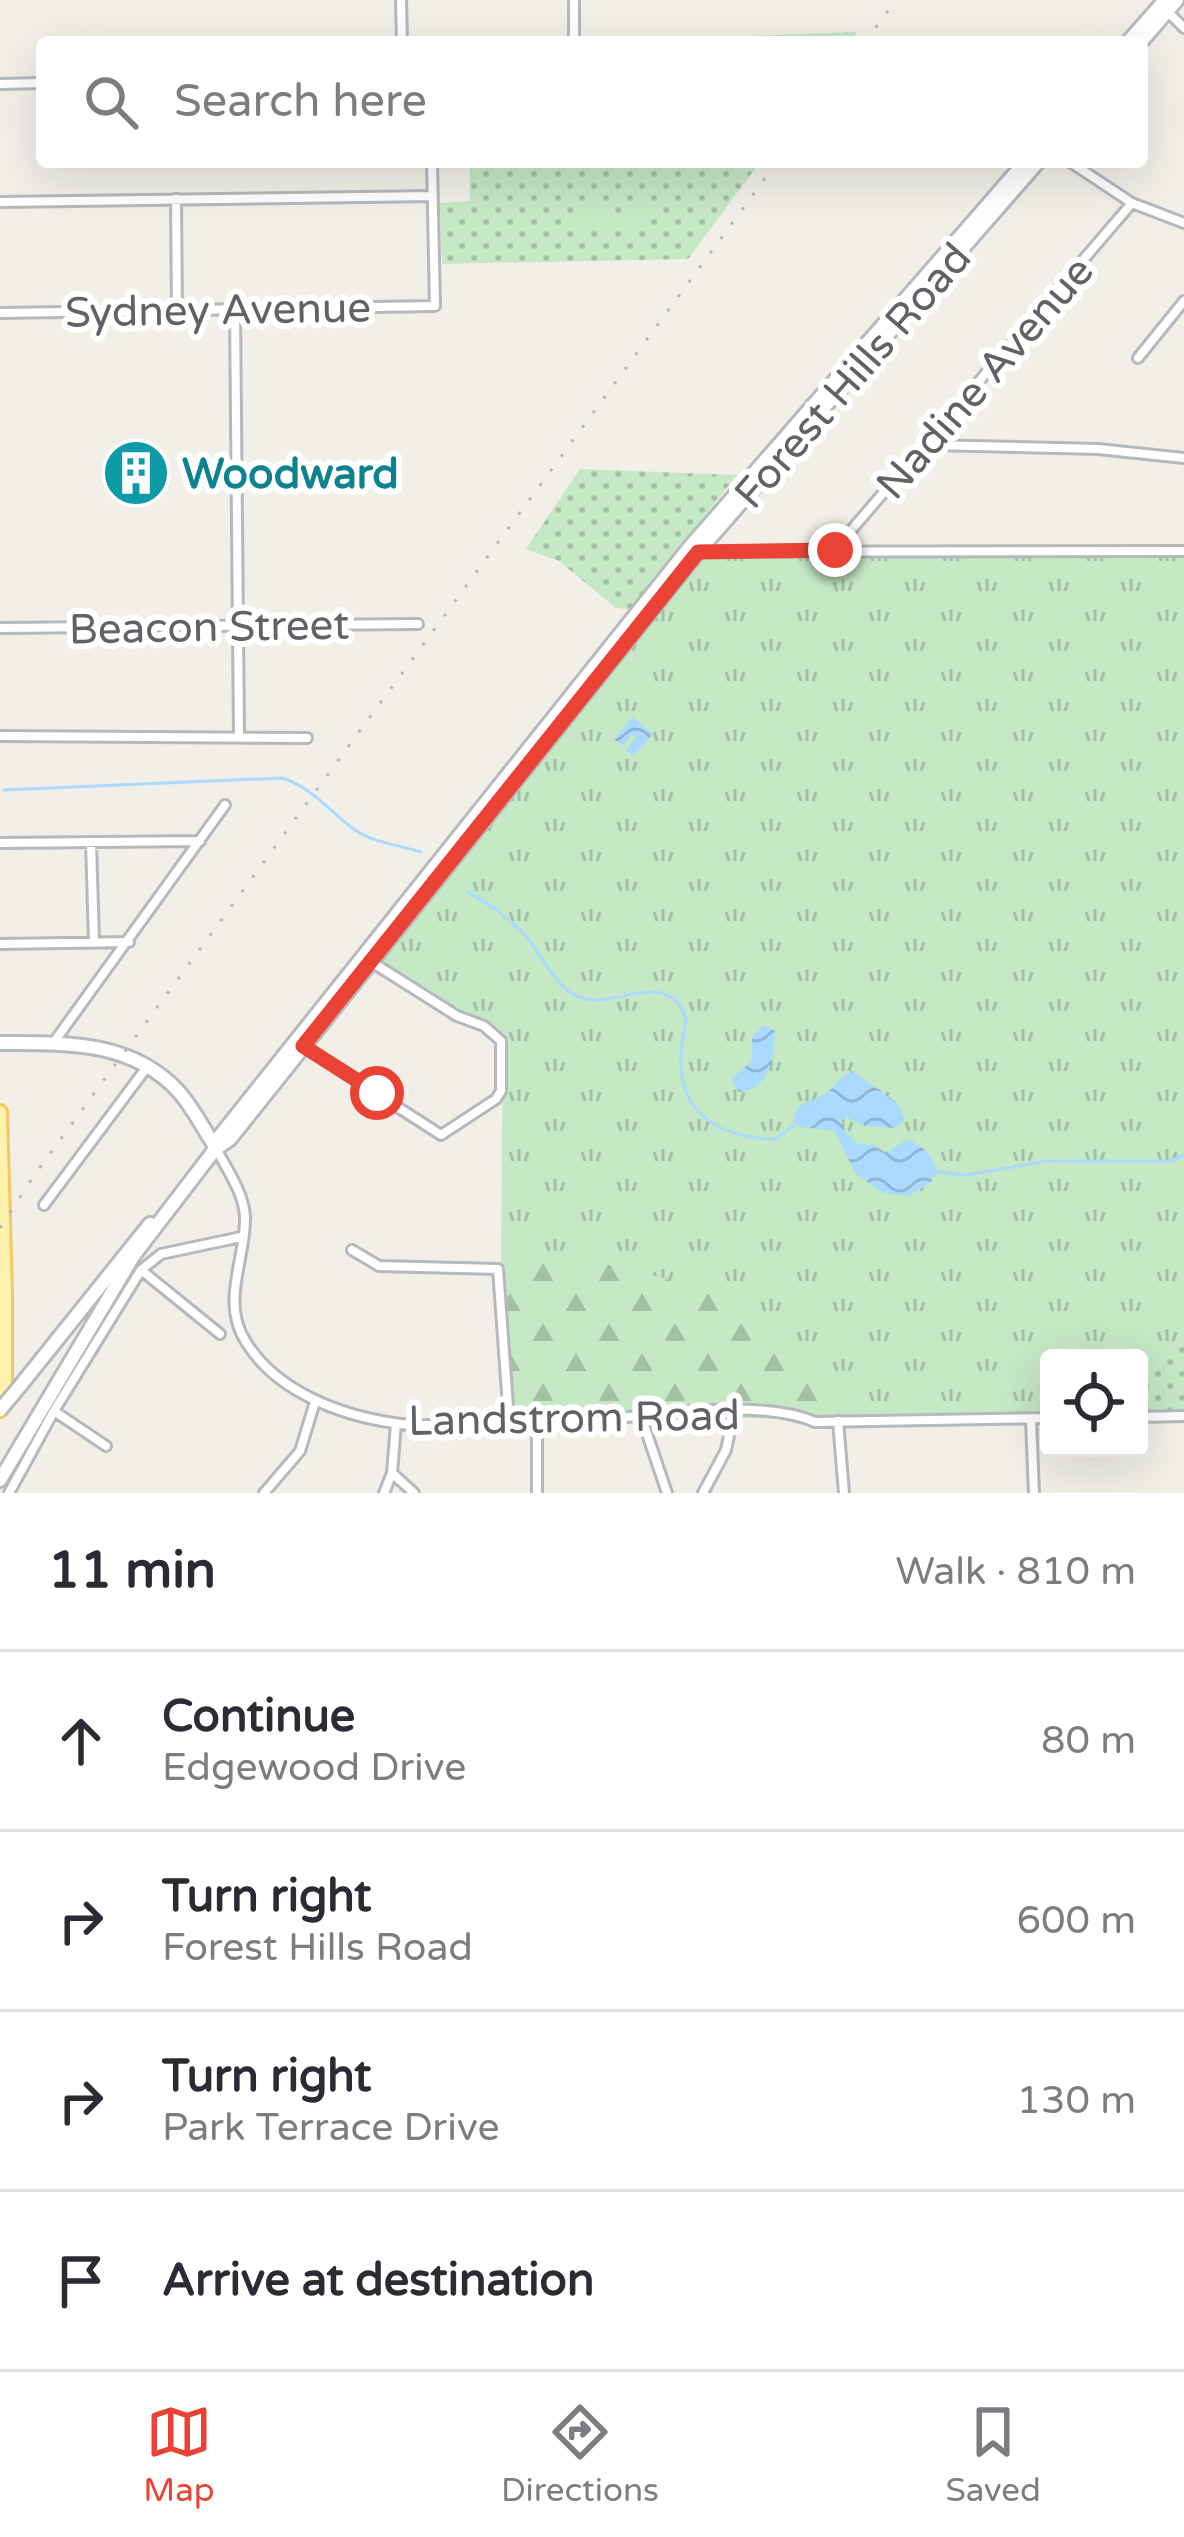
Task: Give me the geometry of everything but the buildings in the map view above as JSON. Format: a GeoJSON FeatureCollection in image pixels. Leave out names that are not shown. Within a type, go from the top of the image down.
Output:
{"type":"FeatureCollection","features":[{"type":"Feature","properties":{"kind":"main road"},"geometry":{"type":"LineString","coordinates":[[0,1112],[5,1384],[0,1410]]}},
{"type":"Feature","properties":{"kind":"street"},"geometry":{"type":"LineString","coordinates":[[401,0],[402,36]]}},
{"type":"Feature","properties":{"kind":"street"},"geometry":{"type":"LineString","coordinates":[[574,0],[574,36]]}},
{"type":"Feature","properties":{"kind":"street"},"geometry":{"type":"LineString","coordinates":[[1167,4],[1184,28]]}},
{"type":"Feature","properties":{"kind":"street"},"geometry":{"type":"LineString","coordinates":[[1134,36],[1167,4]]}},
{"type":"Feature","properties":{"kind":"street"},"geometry":{"type":"LineString","coordinates":[[1145,36],[1167,4]]}},
{"type":"Feature","properties":{"kind":"street"},"geometry":{"type":"LineString","coordinates":[[0,84],[36,83]]}},
{"type":"Feature","properties":{"kind":"street"},"geometry":{"type":"LineString","coordinates":[[0,202],[432,196],[433,168]]}},
{"type":"Feature","properties":{"kind":"street","name":"Forest Hills Road"},"geometry":{"type":"LineString","coordinates":[[0,1480],[134,1255],[216,1148],[230,1139],[299,1043],[693,550],[1020,168]]}},
{"type":"Feature","properties":{"kind":"street","name":"Forest Hills Road"},"geometry":{"type":"LineString","coordinates":[[881,333],[1032,168]]}},
{"type":"Feature","properties":{"kind":"street"},"geometry":{"type":"LineString","coordinates":[[1079,168],[1132,203],[1184,223]]}},
{"type":"Feature","properties":{"kind":"street","name":"Sydney Avenue"},"geometry":{"type":"LineString","coordinates":[[0,313],[435,306],[432,196]]}},
{"type":"Feature","properties":{"kind":"street"},"geometry":{"type":"LineString","coordinates":[[176,199],[177,310]]}},
{"type":"Feature","properties":{"kind":"street","name":"Nadine Avenue"},"geometry":{"type":"LineString","coordinates":[[835,550],[1132,203]]}},
{"type":"Feature","properties":{"kind":"street"},"geometry":{"type":"LineString","coordinates":[[1138,358],[1184,301]]}},
{"type":"Feature","properties":{"kind":"street"},"geometry":{"type":"LineString","coordinates":[[235,310],[239,736]]}},
{"type":"Feature","properties":{"kind":"street"},"geometry":{"type":"LineString","coordinates":[[928,445],[1098,449],[1184,458]]}},
{"type":"Feature","properties":{"kind":"street"},"geometry":{"type":"LineString","coordinates":[[693,550],[1184,551]]}},
{"type":"Feature","properties":{"kind":"street","name":"Beacon Street"},"geometry":{"type":"LineString","coordinates":[[0,628],[418,624]]}},
{"type":"Feature","properties":{"kind":"street"},"geometry":{"type":"LineString","coordinates":[[0,736],[307,738]]}},
{"type":"Feature","properties":{"kind":"street"},"geometry":{"type":"LineString","coordinates":[[53,1043],[225,805]]}},
{"type":"Feature","properties":{"kind":"street"},"geometry":{"type":"LineString","coordinates":[[0,843],[200,841]]}},
{"type":"Feature","properties":{"kind":"street"},"geometry":{"type":"LineString","coordinates":[[91,842],[94,942]]}},
{"type":"Feature","properties":{"kind":"street"},"geometry":{"type":"LineString","coordinates":[[0,944],[129,942]]}},
{"type":"Feature","properties":{"kind":"street"},"geometry":{"type":"LineString","coordinates":[[299,1043],[441,1135],[496,1099],[502,1083],[501,1041],[496,1033],[457,1016],[366,959]]}},
{"type":"Feature","properties":{"kind":"street","name":"Landstrom Road"},"geometry":{"type":"LineString","coordinates":[[0,1043],[53,1043],[113,1051],[148,1067],[178,1092],[216,1148],[241,1197],[245,1219],[234,1295],[235,1320],[243,1339],[277,1377],[315,1401],[396,1424],[734,1412],[792,1412],[815,1422],[1040,1418]]}},
{"type":"Feature","properties":{"kind":"street"},"geometry":{"type":"LineString","coordinates":[[44,1205],[148,1067]]}},
{"type":"Feature","properties":{"kind":"street","name":"Forest Hills Road"},"geometry":{"type":"LineString","coordinates":[[0,1410],[139,1234],[193,1180]]}},
{"type":"Feature","properties":{"kind":"street"},"geometry":{"type":"LineString","coordinates":[[9,1493],[141,1270],[161,1254],[241,1237]]}},
{"type":"Feature","properties":{"kind":"street"},"geometry":{"type":"LineString","coordinates":[[352,1250],[379,1266],[498,1269],[509,1420]]}},
{"type":"Feature","properties":{"kind":"street"},"geometry":{"type":"LineString","coordinates":[[141,1270],[220,1334]]}},
{"type":"Feature","properties":{"kind":"street"},"geometry":{"type":"LineString","coordinates":[[264,1493],[300,1451],[315,1401]]}},
{"type":"Feature","properties":{"kind":"street"},"geometry":{"type":"LineString","coordinates":[[54,1412],[106,1446]]}},
{"type":"Feature","properties":{"kind":"street"},"geometry":{"type":"LineString","coordinates":[[703,1493],[726,1450],[734,1412]]}},
{"type":"Feature","properties":{"kind":"street"},"geometry":{"type":"LineString","coordinates":[[640,1414],[668,1493]]}},
{"type":"Feature","properties":{"kind":"street"},"geometry":{"type":"LineString","coordinates":[[1148,1417],[1184,1416]]}},
{"type":"Feature","properties":{"kind":"street"},"geometry":{"type":"LineString","coordinates":[[1031,1418],[1034,1493]]}},
{"type":"Feature","properties":{"kind":"street"},"geometry":{"type":"LineString","coordinates":[[537,1420],[537,1493]]}},
{"type":"Feature","properties":{"kind":"street"},"geometry":{"type":"LineString","coordinates":[[838,1421],[844,1493]]}},
{"type":"Feature","properties":{"kind":"street"},"geometry":{"type":"LineString","coordinates":[[384,1493],[392,1473],[396,1424]]}},
{"type":"Feature","properties":{"kind":"street"},"geometry":{"type":"LineString","coordinates":[[392,1473],[413,1493]]}},
{"type":"Feature","properties":{"kind":"green space"},"geometry":{"type":"Polygon","coordinates":[[[857,32],[854,36],[747,36],[857,32]]]}},
{"type":"Feature","properties":{"kind":"green space"},"geometry":{"type":"Polygon","coordinates":[[[470,168],[756,168],[688,259],[442,264],[440,203],[470,201],[470,168]]]}},
{"type":"Feature","properties":{"kind":"green space"},"geometry":{"type":"Polygon","coordinates":[[[593,197],[608,203],[613,228],[608,233],[584,229],[576,218],[581,203],[593,197]]]}},
{"type":"Feature","properties":{"kind":"green space"},"geometry":{"type":"Polygon","coordinates":[[[634,201],[644,206],[645,228],[621,233],[617,228],[623,206],[634,201]]]}},
{"type":"Feature","properties":{"kind":"green space"},"geometry":{"type":"Polygon","coordinates":[[[580,469],[737,475],[630,609],[616,608],[559,561],[526,549],[580,469]]]}},
{"type":"Feature","properties":{"kind":"green space"},"geometry":{"type":"Polygon","coordinates":[[[1184,549],[1184,1337],[1148,1376],[1148,1349],[1040,1349],[1040,1418],[509,1416],[501,1259],[503,1036],[374,963],[701,553],[1184,549]]]}},
{"type":"Feature","properties":{"kind":"green space"},"geometry":{"type":"Polygon","coordinates":[[[501,1259],[567,1259],[615,1266],[697,1290],[775,1329],[809,1355],[859,1419],[509,1416],[501,1259]]]}},
{"type":"Feature","properties":{"kind":"green space"},"geometry":{"type":"Polygon","coordinates":[[[1184,1337],[1184,1414],[1148,1416],[1148,1376],[1184,1337]]]}},
{"type":"Feature","properties":{"kind":"water"},"geometry":{"type":"Polygon","coordinates":[[[633,717],[653,734],[633,756],[626,750],[636,737],[632,734],[622,746],[614,739],[633,717]]]}},
{"type":"Feature","properties":{"kind":"water"},"geometry":{"type":"Polygon","coordinates":[[[764,1025],[775,1031],[768,1070],[758,1085],[739,1092],[731,1079],[752,1061],[752,1037],[764,1025]]]}},
{"type":"Feature","properties":{"kind":"water"},"geometry":{"type":"Polygon","coordinates":[[[852,1071],[896,1102],[905,1119],[895,1128],[865,1126],[846,1117],[844,1130],[858,1144],[873,1145],[886,1153],[911,1141],[926,1151],[935,1166],[931,1182],[909,1196],[883,1193],[855,1173],[835,1131],[793,1122],[798,1108],[852,1071]]]}},
{"type":"Feature","properties":{"kind":"waterway"},"geometry":{"type":"LineString","coordinates":[[4,790],[282,778],[312,794],[362,834],[421,852]]}},
{"type":"Feature","properties":{"kind":"waterway"},"geometry":{"type":"LineString","coordinates":[[468,892],[516,926],[574,995],[598,1000],[655,992],[678,1003],[686,1018],[682,1077],[687,1094],[707,1120],[738,1134],[775,1139],[799,1122]]}},
{"type":"Feature","properties":{"kind":"waterway"},"geometry":{"type":"LineString","coordinates":[[937,1172],[965,1175],[1047,1161],[1170,1161],[1184,1155]]}},
{"type":"Feature","properties":{"kind":"railway"},"geometry":{"type":"LineString","coordinates":[[869,36],[896,0]]}},
{"type":"Feature","properties":{"kind":"railway"},"geometry":{"type":"LineString","coordinates":[[0,1228],[773,168]]}},
{"type":"Feature","properties":{"kind":"place","name":"Woodward"},"geometry":{"type":"Point","coordinates":[136,473]}},
{"type":"Feature","properties":{"kind":"route"},"geometry":{"type":"LineString","coordinates":[[377,1093],[303,1046],[698,552],[835,550]]}}]}
